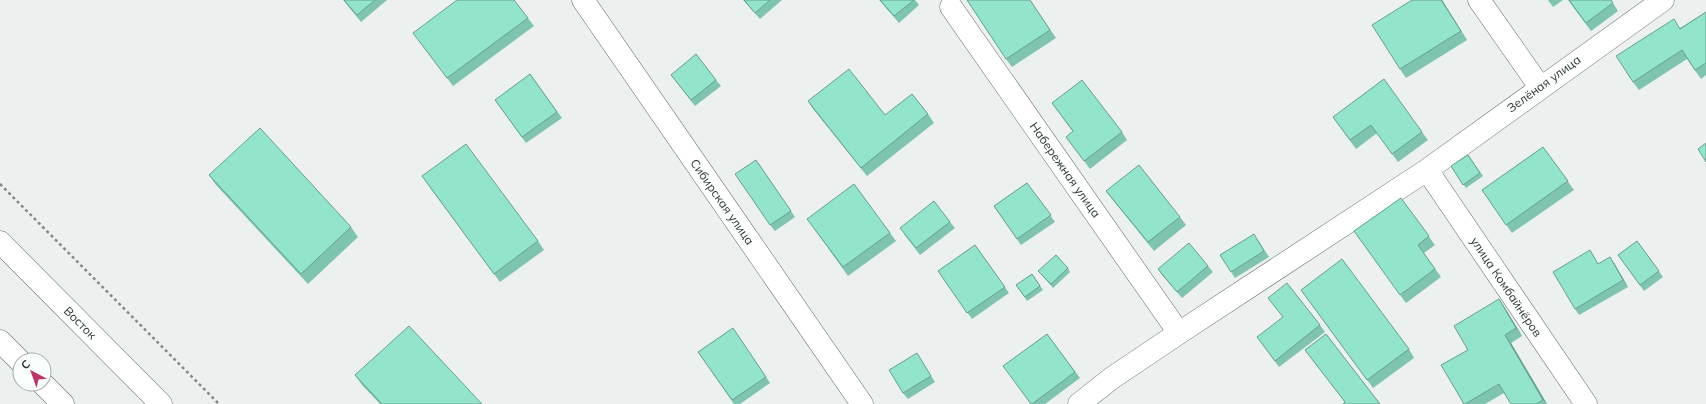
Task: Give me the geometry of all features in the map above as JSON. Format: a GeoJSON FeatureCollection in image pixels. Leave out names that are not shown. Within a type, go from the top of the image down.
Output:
{"type":"FeatureCollection","features":[{"type":"Feature","properties":{"kind":"main road","name":"Сибирская улица"},"geometry":{"type":"LineString","coordinates":[[583,0],[862,404]]}},
{"type":"Feature","properties":{"kind":"main road"},"geometry":{"type":"LineString","coordinates":[[1479,0],[1540,87]]}},
{"type":"Feature","properties":{"kind":"main road","name":"Зелёная улица"},"geometry":{"type":"LineString","coordinates":[[1079,404],[1112,378],[1427,170],[1662,0]]}},
{"type":"Feature","properties":{"kind":"main road","name":"Набережная улица"},"geometry":{"type":"LineString","coordinates":[[951,7],[1179,333]]}},
{"type":"Feature","properties":{"kind":"main road","name":"улица Комбайнёров"},"geometry":{"type":"LineString","coordinates":[[1427,170],[1586,404]]}},
{"type":"Feature","properties":{"kind":"main road","name":"Восток"},"geometry":{"type":"LineString","coordinates":[[0,242],[160,404]]}},
{"type":"Feature","properties":{"kind":"main road"},"geometry":{"type":"LineString","coordinates":[[0,341],[12,353]]}},
{"type":"Feature","properties":{"kind":"main road"},"geometry":{"type":"LineString","coordinates":[[51,392],[63,404]]}},
{"type":"Feature","properties":{"kind":"path"},"geometry":{"type":"LineString","coordinates":[[0,184],[219,404]]}},
{"type":"Feature","properties":{"kind":"building"},"geometry":{"type":"Polygon","coordinates":[[[344,0],[375,0],[357,15],[344,0]]]}},
{"type":"Feature","properties":{"kind":"building"},"geometry":{"type":"Polygon","coordinates":[[[457,0],[514,0],[528,18],[447,78],[413,33],[457,0]]]}},
{"type":"Feature","properties":{"kind":"building"},"geometry":{"type":"Polygon","coordinates":[[[744,0],[770,0],[755,13],[744,0]]]}},
{"type":"Feature","properties":{"kind":"building"},"geometry":{"type":"Polygon","coordinates":[[[880,0],[914,0],[894,16],[880,0]]]}},
{"type":"Feature","properties":{"kind":"building"},"geometry":{"type":"Polygon","coordinates":[[[967,0],[1030,0],[1050,30],[1006,59],[967,0]]]}},
{"type":"Feature","properties":{"kind":"building"},"geometry":{"type":"Polygon","coordinates":[[[1412,0],[1441,0],[1461,31],[1400,69],[1372,25],[1412,0]]]}},
{"type":"Feature","properties":{"kind":"building"},"geometry":{"type":"Polygon","coordinates":[[[1569,0],[1611,0],[1613,3],[1586,23],[1569,0]]]}},
{"type":"Feature","properties":{"kind":"building"},"geometry":{"type":"Polygon","coordinates":[[[1706,12],[1706,63],[1695,70],[1682,50],[1633,82],[1616,56],[1674,19],[1680,29],[1706,12]]]}},
{"type":"Feature","properties":{"kind":"building"},"geometry":{"type":"Polygon","coordinates":[[[696,54],[716,80],[691,100],[671,75],[696,54]]]}},
{"type":"Feature","properties":{"kind":"building"},"geometry":{"type":"Polygon","coordinates":[[[849,69],[885,115],[912,94],[928,114],[861,168],[808,101],[849,69]]]}},
{"type":"Feature","properties":{"kind":"building"},"geometry":{"type":"Polygon","coordinates":[[[530,74],[557,112],[522,137],[495,100],[530,74]]]}},
{"type":"Feature","properties":{"kind":"building"},"geometry":{"type":"Polygon","coordinates":[[[1384,79],[1422,132],[1392,154],[1371,125],[1350,140],[1333,117],[1384,79]]]}},
{"type":"Feature","properties":{"kind":"building"},"geometry":{"type":"Polygon","coordinates":[[[1082,80],[1122,132],[1084,161],[1066,137],[1073,131],[1052,103],[1082,80]]]}},
{"type":"Feature","properties":{"kind":"building"},"geometry":{"type":"Polygon","coordinates":[[[260,128],[351,227],[301,274],[209,175],[260,128]]]}},
{"type":"Feature","properties":{"kind":"building"},"geometry":{"type":"Polygon","coordinates":[[[1706,143],[1706,162],[1698,149],[1706,143]]]}},
{"type":"Feature","properties":{"kind":"building"},"geometry":{"type":"Polygon","coordinates":[[[466,144],[538,241],[494,274],[422,176],[466,144]]]}},
{"type":"Feature","properties":{"kind":"building"},"geometry":{"type":"Polygon","coordinates":[[[1543,147],[1568,181],[1506,225],[1482,190],[1543,147]]]}},
{"type":"Feature","properties":{"kind":"building"},"geometry":{"type":"Polygon","coordinates":[[[1468,155],[1480,173],[1463,185],[1451,166],[1468,155]]]}},
{"type":"Feature","properties":{"kind":"building"},"geometry":{"type":"Polygon","coordinates":[[[756,160],[791,211],[770,225],[735,174],[756,160]]]}},
{"type":"Feature","properties":{"kind":"building"},"geometry":{"type":"Polygon","coordinates":[[[1139,165],[1180,217],[1148,242],[1106,191],[1139,165]]]}},
{"type":"Feature","properties":{"kind":"building"},"geometry":{"type":"Polygon","coordinates":[[[1027,183],[1051,215],[1017,239],[994,206],[1027,183]]]}},
{"type":"Feature","properties":{"kind":"building"},"geometry":{"type":"Polygon","coordinates":[[[854,184],[890,233],[843,267],[807,219],[854,184]]]}},
{"type":"Feature","properties":{"kind":"building"},"geometry":{"type":"Polygon","coordinates":[[[1401,198],[1429,236],[1418,245],[1435,269],[1400,295],[1354,231],[1401,198]]]}},
{"type":"Feature","properties":{"kind":"building"},"geometry":{"type":"Polygon","coordinates":[[[934,201],[950,222],[916,248],[900,228],[934,201]]]}},
{"type":"Feature","properties":{"kind":"building"},"geometry":{"type":"Polygon","coordinates":[[[1254,234],[1264,251],[1231,272],[1220,255],[1254,234]]]}},
{"type":"Feature","properties":{"kind":"building"},"geometry":{"type":"Polygon","coordinates":[[[1637,241],[1659,271],[1640,285],[1618,255],[1637,241]]]}},
{"type":"Feature","properties":{"kind":"building"},"geometry":{"type":"Polygon","coordinates":[[[1189,243],[1208,266],[1177,292],[1158,269],[1189,243]]]}},
{"type":"Feature","properties":{"kind":"building"},"geometry":{"type":"Polygon","coordinates":[[[975,245],[1005,287],[967,313],[938,271],[975,245]]]}},
{"type":"Feature","properties":{"kind":"building"},"geometry":{"type":"Polygon","coordinates":[[[1590,250],[1598,264],[1610,257],[1623,280],[1575,309],[1553,272],[1590,250]]]}},
{"type":"Feature","properties":{"kind":"building"},"geometry":{"type":"Polygon","coordinates":[[[1056,255],[1068,268],[1051,284],[1038,271],[1056,255]]]}},
{"type":"Feature","properties":{"kind":"building"},"geometry":{"type":"Polygon","coordinates":[[[1342,259],[1409,349],[1367,380],[1301,290],[1342,259]]]}},
{"type":"Feature","properties":{"kind":"building"},"geometry":{"type":"Polygon","coordinates":[[[1032,274],[1040,286],[1025,297],[1016,285],[1032,274]]]}},
{"type":"Feature","properties":{"kind":"building"},"geometry":{"type":"Polygon","coordinates":[[[1287,283],[1320,325],[1275,361],[1257,337],[1283,317],[1268,298],[1287,283]]]}},
{"type":"Feature","properties":{"kind":"building"},"geometry":{"type":"Polygon","coordinates":[[[1499,299],[1516,328],[1505,335],[1543,400],[1536,404],[1511,404],[1499,384],[1464,404],[1441,365],[1468,350],[1454,326],[1499,299]]]}},
{"type":"Feature","properties":{"kind":"building"},"geometry":{"type":"Polygon","coordinates":[[[409,326],[482,404],[382,404],[355,375],[409,326]]]}},
{"type":"Feature","properties":{"kind":"building"},"geometry":{"type":"Polygon","coordinates":[[[733,328],[766,377],[732,400],[698,352],[733,328]]]}},
{"type":"Feature","properties":{"kind":"building"},"geometry":{"type":"Polygon","coordinates":[[[1047,334],[1075,372],[1031,404],[1003,366],[1047,334]]]}},
{"type":"Feature","properties":{"kind":"building"},"geometry":{"type":"Polygon","coordinates":[[[1326,334],[1380,404],[1343,404],[1345,402],[1305,350],[1326,334]]]}},
{"type":"Feature","properties":{"kind":"building"},"geometry":{"type":"Polygon","coordinates":[[[917,353],[931,376],[903,393],[889,370],[917,353]]]}}]}
